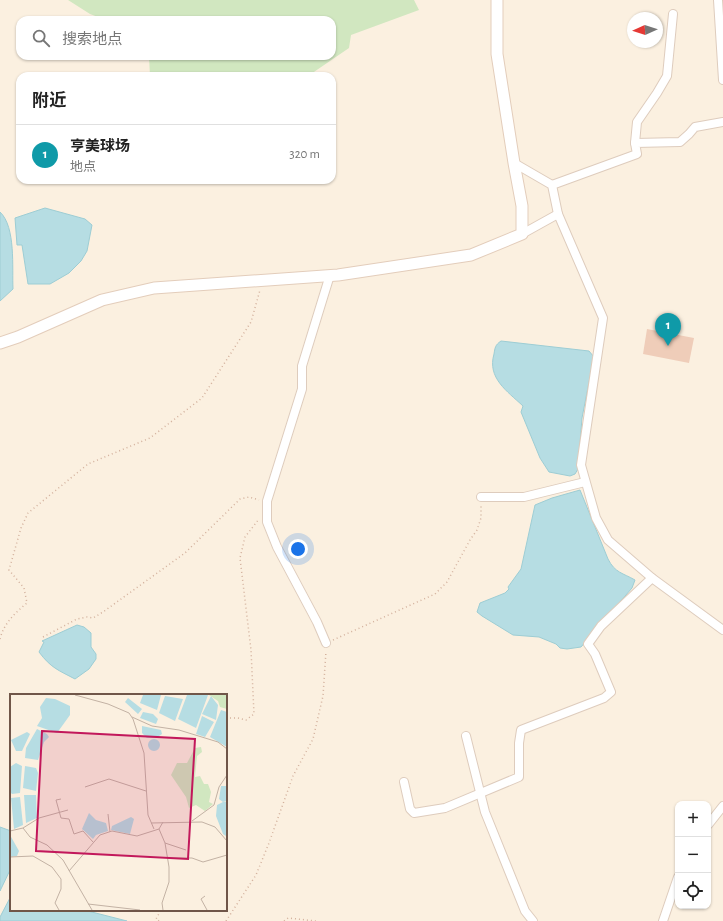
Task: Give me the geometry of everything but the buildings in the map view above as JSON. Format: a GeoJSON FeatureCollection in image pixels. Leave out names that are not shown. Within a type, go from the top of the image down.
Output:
{"type":"FeatureCollection","features":[{"type":"Feature","properties":{"kind":"street"},"geometry":{"type":"LineString","coordinates":[[497,0],[497,54],[522,206],[522,234]]}},
{"type":"Feature","properties":{"kind":"street"},"geometry":{"type":"LineString","coordinates":[[718,0],[723,80]]}},
{"type":"Feature","properties":{"kind":"street"},"geometry":{"type":"LineString","coordinates":[[552,185],[637,154],[635,143],[637,122],[667,76],[673,14]]}},
{"type":"Feature","properties":{"kind":"street"},"geometry":{"type":"LineString","coordinates":[[635,143],[680,142],[695,126],[723,122]]}},
{"type":"Feature","properties":{"kind":"street"},"geometry":{"type":"LineString","coordinates":[[514,163],[552,185],[558,214],[603,318],[581,465],[596,518],[608,540],[652,578],[723,630]]}},
{"type":"Feature","properties":{"kind":"street"},"geometry":{"type":"LineString","coordinates":[[0,343],[18,337],[102,300],[154,288],[330,275],[471,256],[522,234],[558,214]]}},
{"type":"Feature","properties":{"kind":"street"},"geometry":{"type":"LineString","coordinates":[[326,643],[267,522],[267,505],[302,390],[302,366],[330,275]]}},
{"type":"Feature","properties":{"kind":"street"},"geometry":{"type":"LineString","coordinates":[[481,497],[524,497],[585,482]]}},
{"type":"Feature","properties":{"kind":"street"},"geometry":{"type":"LineString","coordinates":[[404,782],[410,809],[414,813],[444,808],[519,777],[519,743],[521,730],[604,698],[611,692],[595,654],[588,644],[601,626],[652,578]]}},
{"type":"Feature","properties":{"kind":"street"},"geometry":{"type":"LineString","coordinates":[[466,736],[485,812],[525,911],[532,921]]}},
{"type":"Feature","properties":{"kind":"street"},"geometry":{"type":"LineString","coordinates":[[711,821],[723,806]]}},
{"type":"Feature","properties":{"kind":"street"},"geometry":{"type":"LineString","coordinates":[[662,921],[675,885]]}},
{"type":"Feature","properties":{"kind":"path"},"geometry":{"type":"LineString","coordinates":[[0,639],[2,630],[10,619],[27,603],[24,588],[9,570],[28,513],[88,464],[150,438],[202,398],[251,322],[263,280]]}},
{"type":"Feature","properties":{"kind":"path"},"geometry":{"type":"LineString","coordinates":[[43,637],[76,619],[87,617],[93,618],[103,612],[185,553],[240,499],[249,497],[267,505],[244,538],[240,558],[251,650],[254,714],[246,720],[227,718]]}},
{"type":"Feature","properties":{"kind":"path"},"geometry":{"type":"LineString","coordinates":[[226,921],[256,875],[293,776],[313,739],[323,696],[326,643],[435,594],[447,582],[477,530],[480,518],[481,497]]}},
{"type":"Feature","properties":{"kind":"path"},"geometry":{"type":"LineString","coordinates":[[160,911],[156,919],[160,921]]}},
{"type":"Feature","properties":{"kind":"path"},"geometry":{"type":"LineString","coordinates":[[284,921],[288,918],[316,921]]}},
{"type":"Feature","properties":{"kind":"green space"},"geometry":{"type":"Polygon","coordinates":[[[68,0],[414,0],[419,10],[351,35],[349,48],[336,57],[336,16],[95,16],[68,0]]]}},
{"type":"Feature","properties":{"kind":"green space"},"geometry":{"type":"Polygon","coordinates":[[[149,60],[331,60],[314,72],[150,72],[149,60]]]}},
{"type":"Feature","properties":{"kind":"water"},"geometry":{"type":"Polygon","coordinates":[[[45,208],[85,219],[92,225],[87,251],[81,261],[69,273],[50,284],[28,284],[22,245],[17,245],[15,218],[45,208]]]}},
{"type":"Feature","properties":{"kind":"water"},"geometry":{"type":"Polygon","coordinates":[[[0,212],[9,227],[11,237],[13,289],[0,301],[0,212]]]}},
{"type":"Feature","properties":{"kind":"water"},"geometry":{"type":"Polygon","coordinates":[[[501,341],[589,351],[594,357],[582,418],[578,469],[575,474],[570,476],[549,472],[540,458],[521,412],[523,406],[500,383],[493,370],[495,348],[501,341]]]}},
{"type":"Feature","properties":{"kind":"water"},"geometry":{"type":"Polygon","coordinates":[[[580,490],[608,559],[616,570],[635,580],[632,588],[581,647],[567,649],[560,648],[556,644],[539,637],[513,635],[477,612],[480,603],[505,593],[521,569],[535,505],[552,498],[580,490]]]}},
{"type":"Feature","properties":{"kind":"water"},"geometry":{"type":"Polygon","coordinates":[[[77,625],[84,627],[91,633],[91,647],[96,654],[96,659],[89,669],[75,679],[51,665],[39,652],[44,642],[42,641],[77,625]]]}},
{"type":"Feature","properties":{"kind":"water"},"geometry":{"type":"Polygon","coordinates":[[[0,827],[10,831],[10,870],[0,891],[0,827]]]}},
{"type":"Feature","properties":{"kind":"water"},"geometry":{"type":"Polygon","coordinates":[[[10,898],[10,911],[88,911],[127,921],[0,921],[0,917],[10,898]]]}},
{"type":"Feature","properties":{"kind":"place","name":"亨美球场"},"geometry":{"type":"Point","coordinates":[668,346]}}]}
